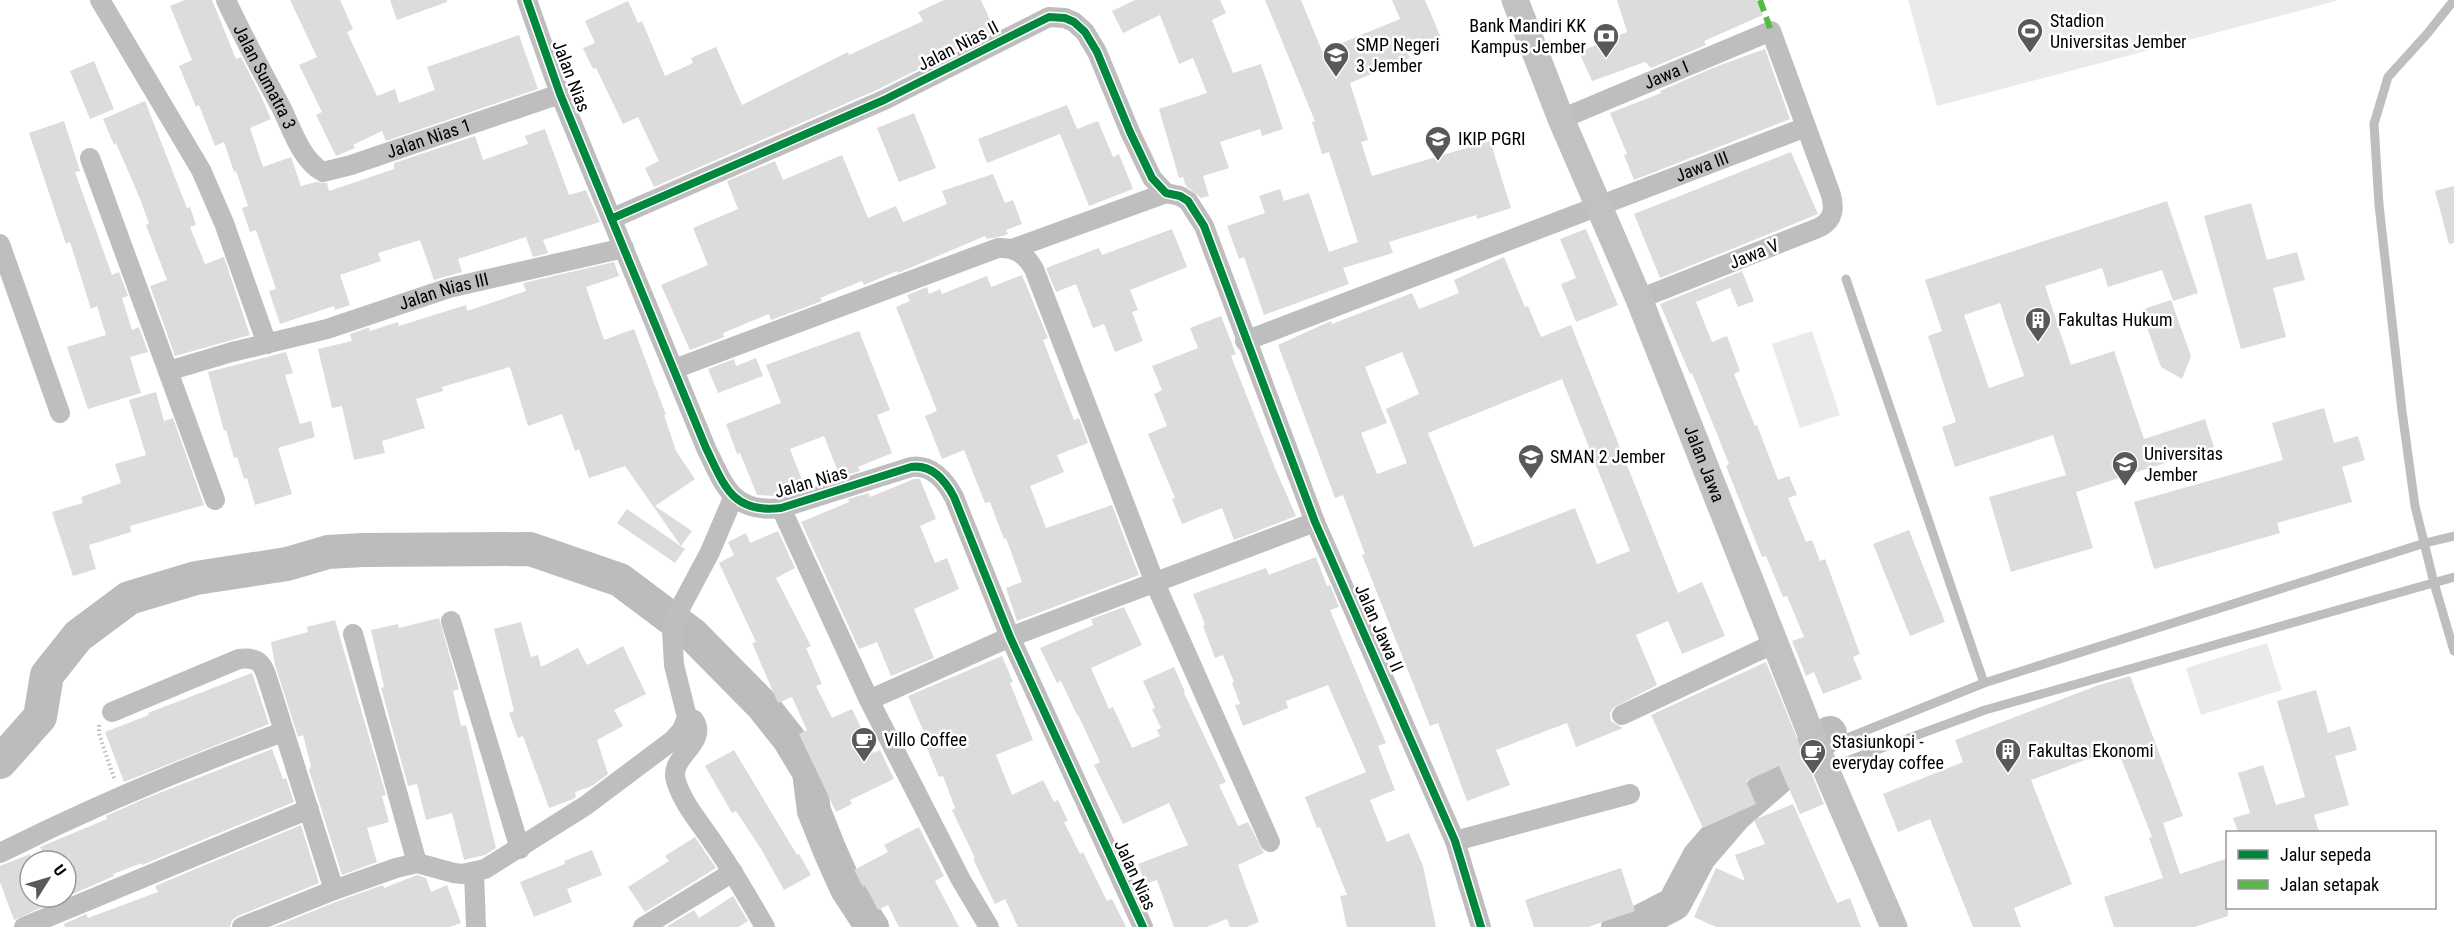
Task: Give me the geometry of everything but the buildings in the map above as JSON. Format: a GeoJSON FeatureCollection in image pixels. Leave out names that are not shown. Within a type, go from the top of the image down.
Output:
{"type":"FeatureCollection","features":[{"type":"Feature","properties":{"kind":"main road","name":"Jalan Jawa"},"geometry":{"type":"LineString","coordinates":[[1515,0],[1561,119],[1639,299],[1818,752],[1894,927]]}},
{"type":"Feature","properties":{"kind":"street"},"geometry":{"type":"LineString","coordinates":[[100,0],[201,170],[224,223],[267,344]]}},
{"type":"Feature","properties":{"kind":"street","name":"Jalan Sumatra 3"},"geometry":{"type":"LineString","coordinates":[[226,0],[259,69],[304,153]]}},
{"type":"Feature","properties":{"kind":"street","name":"Jalan Nias"},"geometry":{"type":"LineString","coordinates":[[527,0],[560,94],[706,448],[728,491],[733,498],[752,507],[769,510],[910,467],[928,469],[939,477],[954,497],[1010,638],[1143,927]]}},
{"type":"Feature","properties":{"kind":"street","name":"Jalan Nias II"},"geometry":{"type":"LineString","coordinates":[[613,218],[884,100],[1049,17],[1057,16],[1074,22],[1090,39],[1148,170],[1157,185],[1166,193],[1183,198],[1198,214],[1245,341]]}},
{"type":"Feature","properties":{"kind":"street","name":"Jawa I"},"geometry":{"type":"LineString","coordinates":[[1561,119],[1771,31]]}},
{"type":"Feature","properties":{"kind":"street","name":"Jawa V"},"geometry":{"type":"LineString","coordinates":[[1639,299],[1823,226],[1833,213],[1833,202],[1827,182],[1771,31]]}},
{"type":"Feature","properties":{"kind":"street","name":"Jalan Nias 1"},"geometry":{"type":"LineString","coordinates":[[304,153],[316,168],[323,172],[331,171],[560,94]]}},
{"type":"Feature","properties":{"kind":"street","name":"Jawa III"},"geometry":{"type":"LineString","coordinates":[[1599,205],[1806,127]]}},
{"type":"Feature","properties":{"kind":"street"},"geometry":{"type":"LineString","coordinates":[[90,158],[215,500]]}},
{"type":"Feature","properties":{"kind":"street"},"geometry":{"type":"LineString","coordinates":[[1012,249],[1166,193]]}},
{"type":"Feature","properties":{"kind":"street"},"geometry":{"type":"LineString","coordinates":[[1245,341],[1470,257],[1599,205]]}},
{"type":"Feature","properties":{"kind":"street"},"geometry":{"type":"LineString","coordinates":[[0,244],[60,413]]}},
{"type":"Feature","properties":{"kind":"street","name":"Jalan Nias III"},"geometry":{"type":"LineString","coordinates":[[168,371],[327,329],[449,288],[624,248]]}},
{"type":"Feature","properties":{"kind":"street"},"geometry":{"type":"LineString","coordinates":[[674,369],[998,248],[1012,249],[1024,255],[1034,269],[1155,583],[1270,842]]}},
{"type":"Feature","properties":{"kind":"street","name":"Jalan Jawa II"},"geometry":{"type":"LineString","coordinates":[[1245,341],[1315,522],[1455,841],[1481,927]]}},
{"type":"Feature","properties":{"kind":"street"},"geometry":{"type":"LineString","coordinates":[[242,927],[396,868],[417,863],[454,873],[474,872],[496,864],[652,758],[682,730],[687,717],[674,665],[672,630],[678,612],[710,552],[733,498]]}},
{"type":"Feature","properties":{"kind":"street","name":"Jalan Nias"},"geometry":{"type":"LineString","coordinates":[[781,508],[869,700],[961,880],[989,927]]}},
{"type":"Feature","properties":{"kind":"street"},"geometry":{"type":"LineString","coordinates":[[869,700],[1010,638],[1315,522]]}},
{"type":"Feature","properties":{"kind":"street"},"geometry":{"type":"LineString","coordinates":[[451,621],[520,849]]}},
{"type":"Feature","properties":{"kind":"street"},"geometry":{"type":"LineString","coordinates":[[353,634],[417,863]]}},
{"type":"Feature","properties":{"kind":"street"},"geometry":{"type":"LineString","coordinates":[[1622,715],[1775,643]]}},
{"type":"Feature","properties":{"kind":"street"},"geometry":{"type":"LineString","coordinates":[[112,712],[216,667],[239,659],[252,657],[258,660],[265,672],[334,890]]}},
{"type":"Feature","properties":{"kind":"street"},"geometry":{"type":"LineString","coordinates":[[687,717],[694,720],[698,730],[697,737],[678,762],[674,771],[675,778],[691,809],[733,872],[765,927]]}},
{"type":"Feature","properties":{"kind":"street"},"geometry":{"type":"LineString","coordinates":[[0,853],[120,795],[283,732]]}},
{"type":"Feature","properties":{"kind":"street"},"geometry":{"type":"LineString","coordinates":[[1455,841],[1630,794]]}},
{"type":"Feature","properties":{"kind":"street"},"geometry":{"type":"LineString","coordinates":[[24,927],[309,809]]}},
{"type":"Feature","properties":{"kind":"street"},"geometry":{"type":"LineString","coordinates":[[473,926],[474,872]]}},
{"type":"Feature","properties":{"kind":"street"},"geometry":{"type":"LineString","coordinates":[[643,927],[733,872]]}},
{"type":"Feature","properties":{"kind":"lane"},"geometry":{"type":"LineString","coordinates":[[2453,0],[2427,34],[2388,77],[2374,124],[2379,205],[2415,506],[2454,651]]}},
{"type":"Feature","properties":{"kind":"lane"},"geometry":{"type":"LineString","coordinates":[[1846,279],[1984,683]]}},
{"type":"Feature","properties":{"kind":"lane"},"geometry":{"type":"LineString","coordinates":[[1818,752],[1984,683],[2425,543],[2454,536]]}},
{"type":"Feature","properties":{"kind":"lane"},"geometry":{"type":"LineString","coordinates":[[1818,752],[1985,710],[2454,577]]}},
{"type":"Feature","properties":{"kind":"path"},"geometry":{"type":"LineString","coordinates":[[112,712],[102,719],[99,734],[120,795]]}},
{"type":"Feature","properties":{"kind":"shaded area","name":"Stadion Universitas Jember"},"geometry":{"type":"Polygon","coordinates":[[[1908,0],[2335,0],[2336,1],[1937,106],[1908,0]]]}},
{"type":"Feature","properties":{"kind":"shaded area"},"geometry":{"type":"Polygon","coordinates":[[[1812,331],[1840,415],[1800,428],[1772,344],[1812,331]]]}},
{"type":"Feature","properties":{"kind":"shaded area"},"geometry":{"type":"Polygon","coordinates":[[[2267,643],[2282,690],[2201,715],[2186,668],[2267,643]]]}},
{"type":"Feature","properties":{"kind":"waterway"},"geometry":{"type":"LineString","coordinates":[[0,762],[40,717],[47,675],[78,636],[129,598],[196,578],[287,564],[328,552],[530,549],[620,580],[692,634],[762,705],[789,739],[809,772],[814,811],[830,851],[847,889],[872,927]]}},
{"type":"Feature","properties":{"kind":"waterway"},"geometry":{"type":"LineString","coordinates":[[1618,927],[1639,922],[1674,904],[1699,857],[1736,814],[1830,733]]}},
{"type":"Feature","properties":{"kind":"marked path"},"geometry":{"type":"LineString","coordinates":[[1760,0],[1771,31]]}},
{"type":"Feature","properties":{"kind":"cycle path"},"geometry":{"type":"LineString","coordinates":[[527,0],[560,94],[706,448],[725,485],[740,501],[764,509],[781,508],[911,467],[925,468],[942,479],[954,497],[1010,637],[1143,927]]}},
{"type":"Feature","properties":{"kind":"cycle path"},"geometry":{"type":"LineString","coordinates":[[613,218],[884,100],[1049,17],[1065,18],[1074,22],[1085,32],[1097,52],[1152,178],[1166,193],[1180,196],[1188,201],[1204,226],[1315,522],[1455,841],[1481,927]]}},
{"type":"Feature","properties":{"kind":"place","name":"Stadion Universitas Jember"},"geometry":{"type":"Point","coordinates":[2030,54]}},
{"type":"Feature","properties":{"kind":"place","name":"Bank Mandiri KK Kampus Jember"},"geometry":{"type":"Point","coordinates":[1606,59]}},
{"type":"Feature","properties":{"kind":"place","name":"SMP Negeri 3 Jember"},"geometry":{"type":"Point","coordinates":[1336,78]}},
{"type":"Feature","properties":{"kind":"place","name":"IKIP PGRI"},"geometry":{"type":"Point","coordinates":[1438,162]}},
{"type":"Feature","properties":{"kind":"place","name":"Fakultas Hukum"},"geometry":{"type":"Point","coordinates":[2038,343]}},
{"type":"Feature","properties":{"kind":"place","name":"SMAN 2 Jember"},"geometry":{"type":"Point","coordinates":[1531,480]}},
{"type":"Feature","properties":{"kind":"place","name":"Universitas Jember"},"geometry":{"type":"Point","coordinates":[2125,487]}},
{"type":"Feature","properties":{"kind":"place","name":"Villo Coffee"},"geometry":{"type":"Point","coordinates":[864,763]}},
{"type":"Feature","properties":{"kind":"place","name":"Fakultas Ekonomi"},"geometry":{"type":"Point","coordinates":[2008,774]}},
{"type":"Feature","properties":{"kind":"place","name":"Stasiunkopi - everyday coffee"},"geometry":{"type":"Point","coordinates":[1813,775]}}]}
